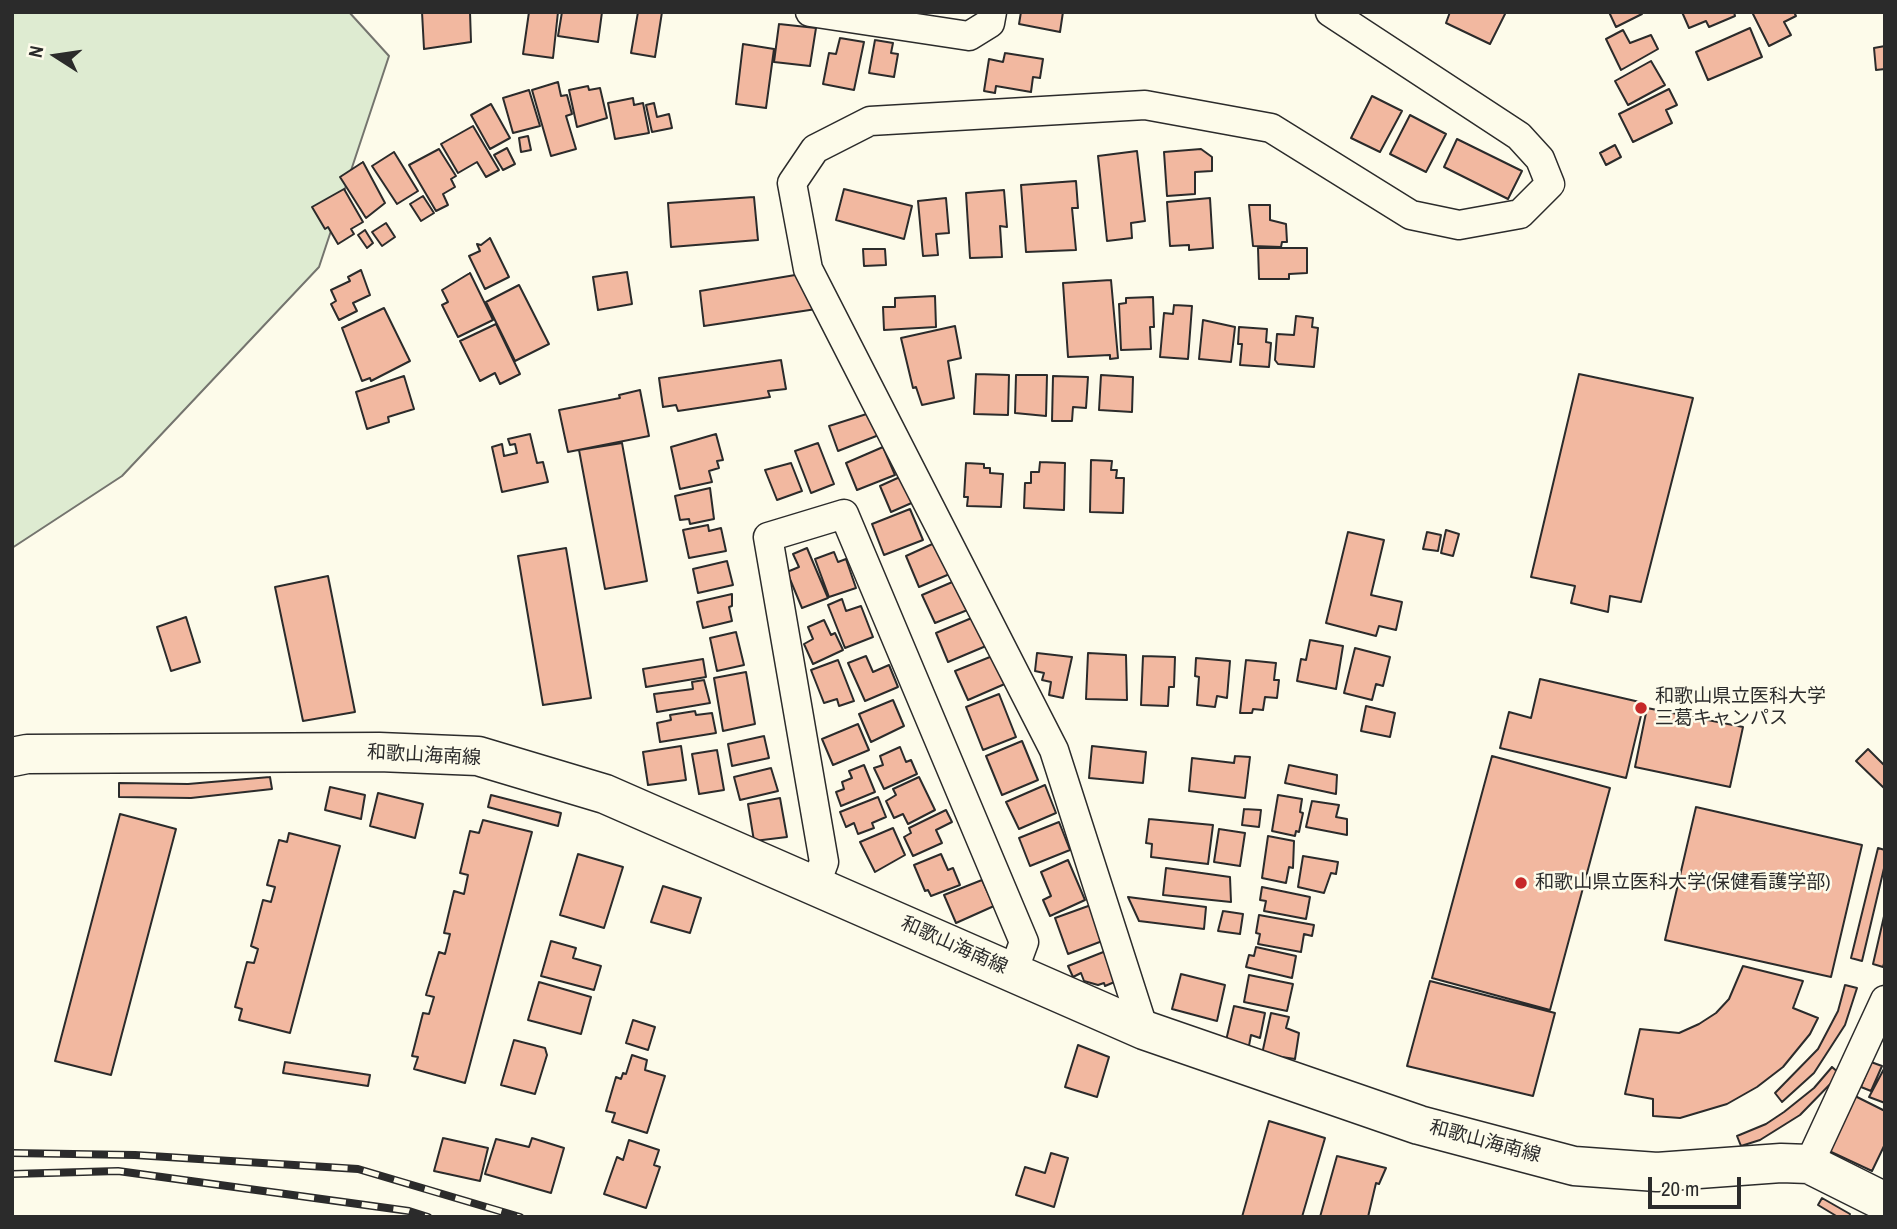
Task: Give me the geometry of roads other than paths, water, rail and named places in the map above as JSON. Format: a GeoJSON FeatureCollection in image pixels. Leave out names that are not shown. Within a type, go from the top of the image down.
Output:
{"type":"FeatureCollection","features":[{"type":"Feature","properties":{"kind":"main road","name":"和歌山海南線"},"geometry":{"type":"LineString","coordinates":[[12,757],[27,754],[379,752],[478,756],[605,794],[1144,1030],[1419,1125],[1574,1166],[1657,1172],[1781,1163],[1809,1164],[1885,1202]]}},
{"type":"Feature","properties":{"kind":"street"},"geometry":{"type":"LineString","coordinates":[[810,12],[969,36],[990,23],[992,12]]}},
{"type":"Feature","properties":{"kind":"street"},"geometry":{"type":"LineString","coordinates":[[1144,1030],[1054,750],[808,269],[792,183],[814,149],[870,121],[1146,105],[1272,128],[1411,215],[1459,225],[1520,214],[1550,184],[1541,159],[1519,136],[1330,12]]}},
{"type":"Feature","properties":{"kind":"street"},"geometry":{"type":"LineString","coordinates":[[815,886],[824,863],[768,537],[844,514],[1024,942],[1013,972]]}},
{"type":"Feature","properties":{"kind":"street"},"geometry":{"type":"LineString","coordinates":[[1809,1164],[1885,1000]]}},
{"type":"Feature","properties":{"kind":"railway"},"geometry":{"type":"LineString","coordinates":[[12,1153],[135,1155],[358,1169],[520,1217]]}},
{"type":"Feature","properties":{"kind":"railway"},"geometry":{"type":"LineString","coordinates":[[12,1174],[118,1171],[409,1211],[428,1217]]}},
{"type":"Feature","properties":{"kind":"place","name":"和歌山県立医科大学 三葛キャンパス"},"geometry":{"type":"Point","coordinates":[1641,708]}},
{"type":"Feature","properties":{"kind":"place","name":"和歌山県立医科大学(保健看護学部)"},"geometry":{"type":"Point","coordinates":[1521,883]}}]}
